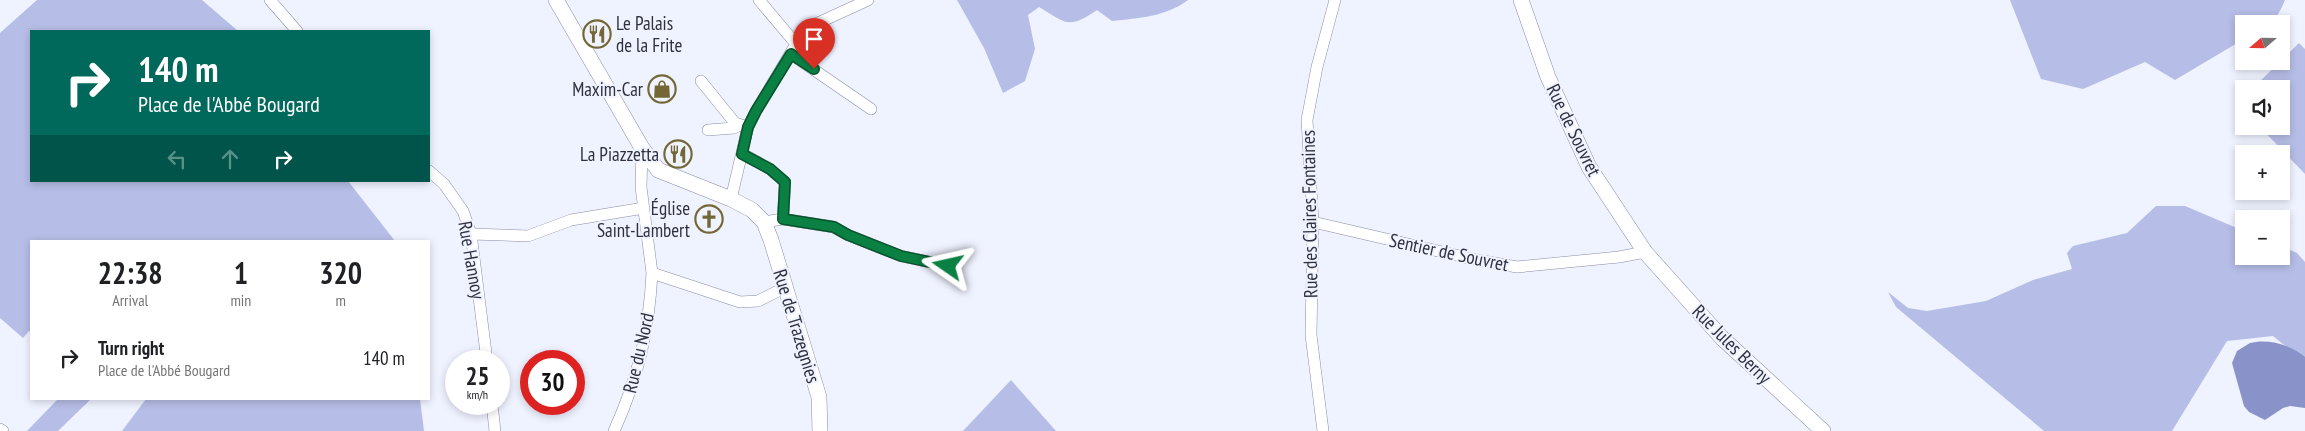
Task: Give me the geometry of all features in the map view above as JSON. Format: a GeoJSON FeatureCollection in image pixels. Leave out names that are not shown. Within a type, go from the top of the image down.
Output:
{"type":"FeatureCollection","features":[{"type":"Feature","properties":{"kind":"main road"},"geometry":{"type":"LineString","coordinates":[[556,0],[642,148],[658,170],[731,199],[752,210],[764,222]]}},
{"type":"Feature","properties":{"kind":"main road","name":"Rue de Souvret"},"geometry":{"type":"LineString","coordinates":[[1521,0],[1548,77],[1589,166],[1645,252]]}},
{"type":"Feature","properties":{"kind":"main road","name":"Rue de Trazegnies"},"geometry":{"type":"LineString","coordinates":[[764,222],[819,397],[820,431]]}},
{"type":"Feature","properties":{"kind":"main road","name":"Rue Jules Berny"},"geometry":{"type":"LineString","coordinates":[[1645,252],[1722,338],[1823,431]]}},
{"type":"Feature","properties":{"kind":"street"},"geometry":{"type":"LineString","coordinates":[[270,0],[296,30]]}},
{"type":"Feature","properties":{"kind":"street"},"geometry":{"type":"LineString","coordinates":[[759,0],[793,49],[871,109]]}},
{"type":"Feature","properties":{"kind":"street"},"geometry":{"type":"LineString","coordinates":[[731,199],[742,154],[744,126],[760,104],[793,49],[818,23],[868,0]]}},
{"type":"Feature","properties":{"kind":"street","name":"Rue des Claires Fontaines"},"geometry":{"type":"LineString","coordinates":[[1323,431],[1311,336],[1313,222],[1306,120],[1317,67],[1335,0]]}},
{"type":"Feature","properties":{"kind":"street"},"geometry":{"type":"LineString","coordinates":[[701,81],[735,123],[744,126]]}},
{"type":"Feature","properties":{"kind":"street"},"geometry":{"type":"LineString","coordinates":[[708,130],[744,126]]}},
{"type":"Feature","properties":{"kind":"street","name":"Rue du Nord"},"geometry":{"type":"LineString","coordinates":[[614,431],[636,378],[642,353],[652,273],[641,187],[642,148]]}},
{"type":"Feature","properties":{"kind":"street"},"geometry":{"type":"LineString","coordinates":[[742,154],[770,169],[785,182],[783,219]]}},
{"type":"Feature","properties":{"kind":"street","name":"Rue Hannoy"},"geometry":{"type":"LineString","coordinates":[[430,172],[444,184],[463,211],[471,234],[486,350]]}},
{"type":"Feature","properties":{"kind":"street"},"geometry":{"type":"LineString","coordinates":[[471,234],[528,236],[571,220],[644,208]]}},
{"type":"Feature","properties":{"kind":"street"},"geometry":{"type":"LineString","coordinates":[[764,222],[783,219],[834,227],[848,235],[901,256],[948,266]]}},
{"type":"Feature","properties":{"kind":"street","name":"Sentier de Souvret"},"geometry":{"type":"LineString","coordinates":[[1313,222],[1477,260],[1517,267],[1619,258],[1645,252]]}},
{"type":"Feature","properties":{"kind":"street"},"geometry":{"type":"LineString","coordinates":[[652,273],[740,302],[758,301],[786,287]]}},
{"type":"Feature","properties":{"kind":"street"},"geometry":{"type":"LineString","coordinates":[[493,415],[495,431]]}},
{"type":"Feature","properties":{"kind":"shaded area"},"geometry":{"type":"Polygon","coordinates":[[[37,0],[202,0],[237,30],[30,30],[30,182],[349,182],[394,240],[30,240],[30,332],[23,338],[0,318],[0,33],[37,0]]]}},
{"type":"Feature","properties":{"kind":"shaded area"},"geometry":{"type":"Polygon","coordinates":[[[957,0],[1188,0],[1179,6],[1161,13],[1142,18],[1112,21],[1097,10],[1080,20],[1067,22],[1039,7],[1028,15],[1035,49],[1025,81],[1003,93],[984,48],[957,0]]]}},
{"type":"Feature","properties":{"kind":"shaded area"},"geometry":{"type":"Polygon","coordinates":[[[2010,0],[2285,0],[2277,15],[2235,15],[2235,44],[2175,80],[2145,62],[2083,89],[2041,79],[2010,0]]]}},
{"type":"Feature","properties":{"kind":"shaded area"},"geometry":{"type":"Polygon","coordinates":[[[2299,43],[2305,49],[2305,174],[2290,158],[2290,145],[2277,145],[2268,135],[2290,135],[2290,80],[2261,80],[2271,70],[2290,70],[2290,52],[2299,43]]]}},
{"type":"Feature","properties":{"kind":"shaded area"},"geometry":{"type":"Polygon","coordinates":[[[2156,206],[2185,206],[2235,227],[2235,265],[2290,265],[2290,250],[2297,253],[2305,262],[2305,362],[2273,336],[2227,341],[2172,431],[2044,431],[1896,307],[1888,292],[1908,308],[1927,311],[1986,301],[2033,280],[2072,269],[2067,253],[2073,246],[2127,233],[2156,206]]]}},
{"type":"Feature","properties":{"kind":"shaded area"},"geometry":{"type":"Polygon","coordinates":[[[2250,343],[2282,345],[2305,357],[2305,408],[2290,406],[2283,408],[2265,420],[2249,412],[2244,406],[2232,363],[2237,351],[2250,343]]]}},
{"type":"Feature","properties":{"kind":"shaded area"},"geometry":{"type":"Polygon","coordinates":[[[1011,380],[1056,431],[963,431],[1011,380]]]}},
{"type":"Feature","properties":{"kind":"shaded area"},"geometry":{"type":"Polygon","coordinates":[[[57,400],[90,400],[58,431],[27,431],[57,400]]]}},
{"type":"Feature","properties":{"kind":"shaded area"},"geometry":{"type":"Polygon","coordinates":[[[145,400],[420,400],[424,431],[122,431],[145,400]]]}},
{"type":"Feature","properties":{"kind":"place","name":"Le Palais de la Frite"},"geometry":{"type":"Point","coordinates":[597,34]}},
{"type":"Feature","properties":{"kind":"place","name":"Maxim-Car"},"geometry":{"type":"Point","coordinates":[662,89]}},
{"type":"Feature","properties":{"kind":"place","name":"La Piazzetta"},"geometry":{"type":"Point","coordinates":[678,154]}},
{"type":"Feature","properties":{"kind":"place","name":"Église Saint-Lambert"},"geometry":{"type":"Point","coordinates":[709,219]}},
{"type":"Feature","properties":{"kind":"route"},"geometry":{"type":"LineString","coordinates":[[814,69],[791,54],[781,68],[748,127],[742,154],[770,169],[785,182],[783,219],[834,227],[848,235],[901,256],[948,266]]}}]}
